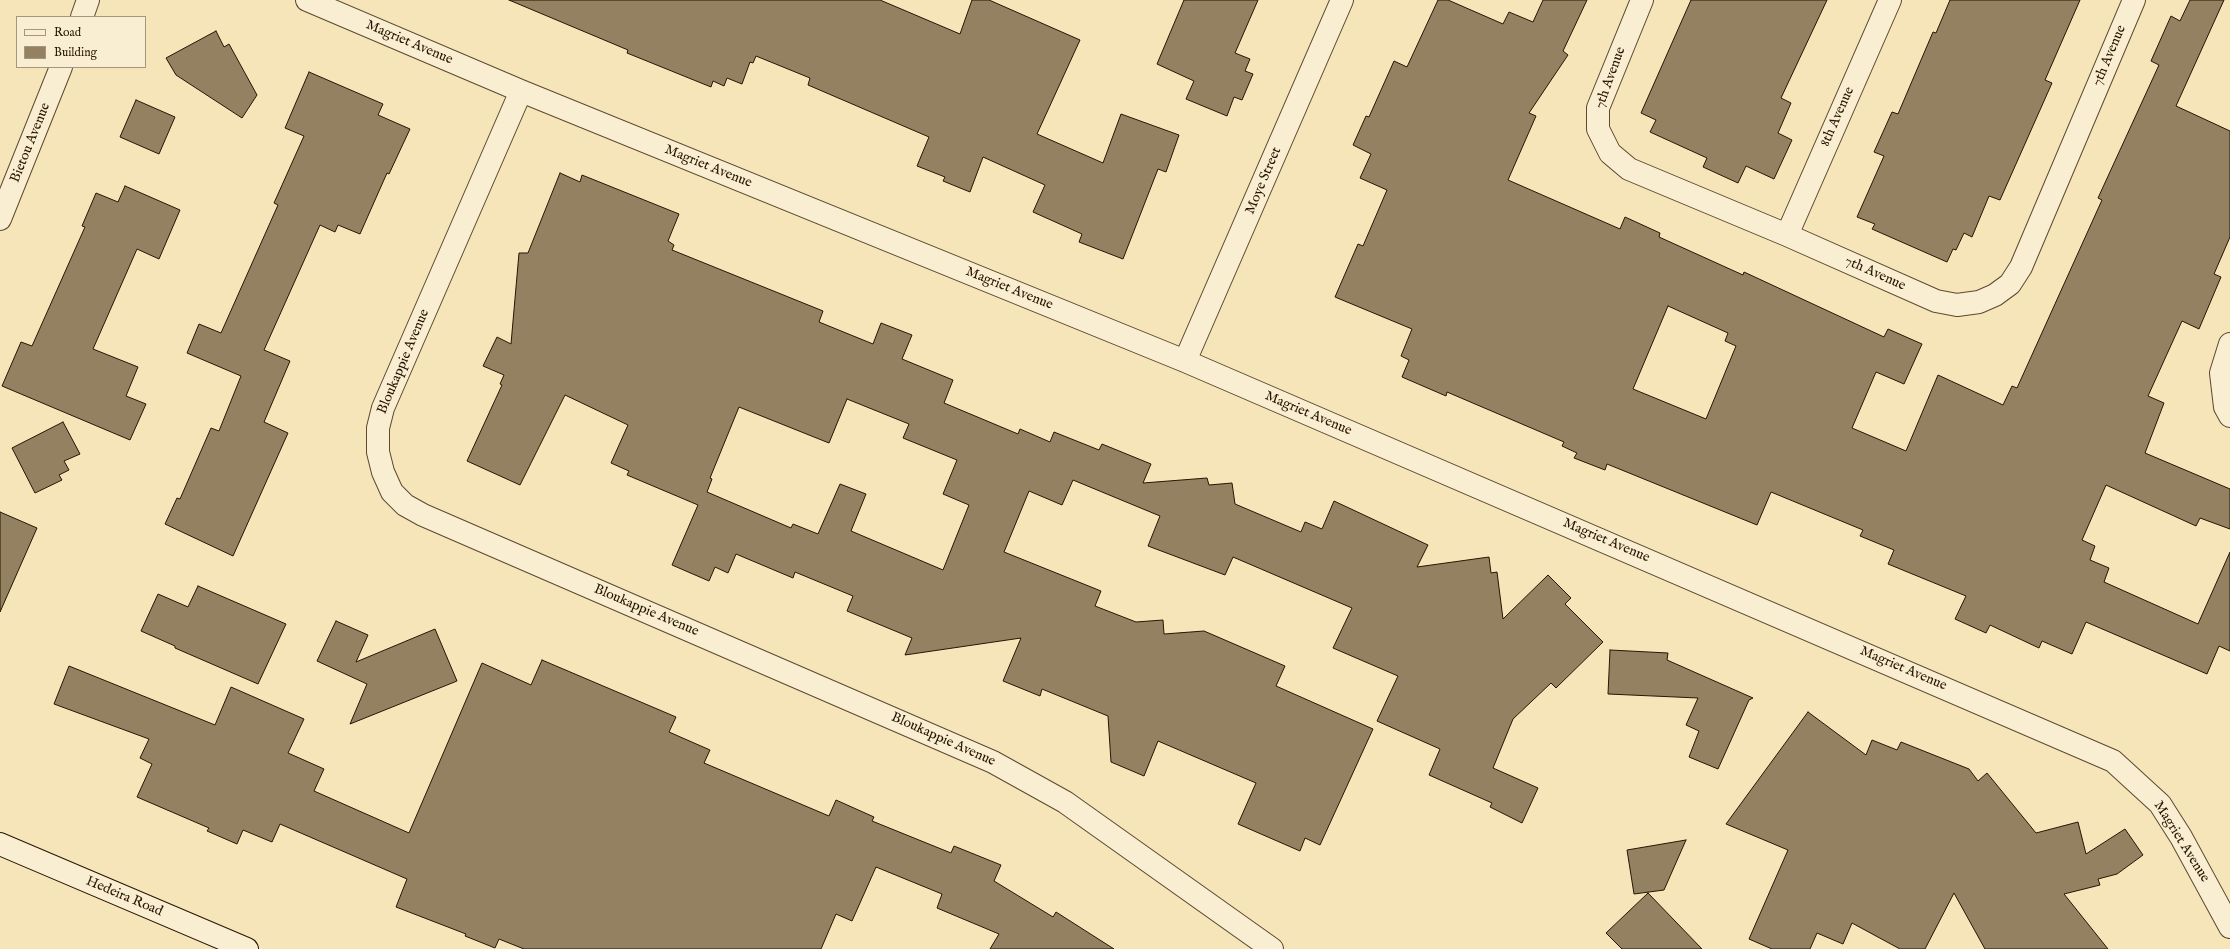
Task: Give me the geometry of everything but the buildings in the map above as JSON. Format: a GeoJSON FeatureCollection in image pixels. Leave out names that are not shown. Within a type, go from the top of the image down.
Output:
{"type":"FeatureCollection","features":[{"type":"Feature","properties":{"kind":"street"},"geometry":{"type":"LineString","coordinates":[[82,16],[88,0]]}},
{"type":"Feature","properties":{"kind":"street","name":"Magriet Avenue"},"geometry":{"type":"LineString","coordinates":[[308,0],[521,91],[1186,361],[2113,760],[2160,804],[2181,837],[2230,927]]}},
{"type":"Feature","properties":{"kind":"street","name":"Moye Street"},"geometry":{"type":"LineString","coordinates":[[1186,361],[1342,0]]}},
{"type":"Feature","properties":{"kind":"street","name":"7th Avenue"},"geometry":{"type":"LineString","coordinates":[[1642,0],[1598,108],[1598,129],[1610,152],[1630,169],[1787,235],[1936,301],[1957,306],[1979,302],[1996,295],[2010,284],[2021,267],[2134,0]]}},
{"type":"Feature","properties":{"kind":"street","name":"8th Avenue"},"geometry":{"type":"LineString","coordinates":[[1787,235],[1890,0]]}},
{"type":"Feature","properties":{"kind":"street","name":"Bietou Avenue"},"geometry":{"type":"LineString","coordinates":[[0,219],[61,68]]}},
{"type":"Feature","properties":{"kind":"street","name":"Bloukappie Avenue"},"geometry":{"type":"LineString","coordinates":[[521,91],[383,408],[378,428],[378,452],[383,472],[392,492],[405,505],[423,515],[993,762],[1065,802],[1272,949]]}},
{"type":"Feature","properties":{"kind":"street"},"geometry":{"type":"LineString","coordinates":[[2230,344],[2222,374],[2225,407],[2230,416]]}},
{"type":"Feature","properties":{"kind":"street","name":"Hedeira Road"},"geometry":{"type":"LineString","coordinates":[[0,844],[247,949]]}}]}
